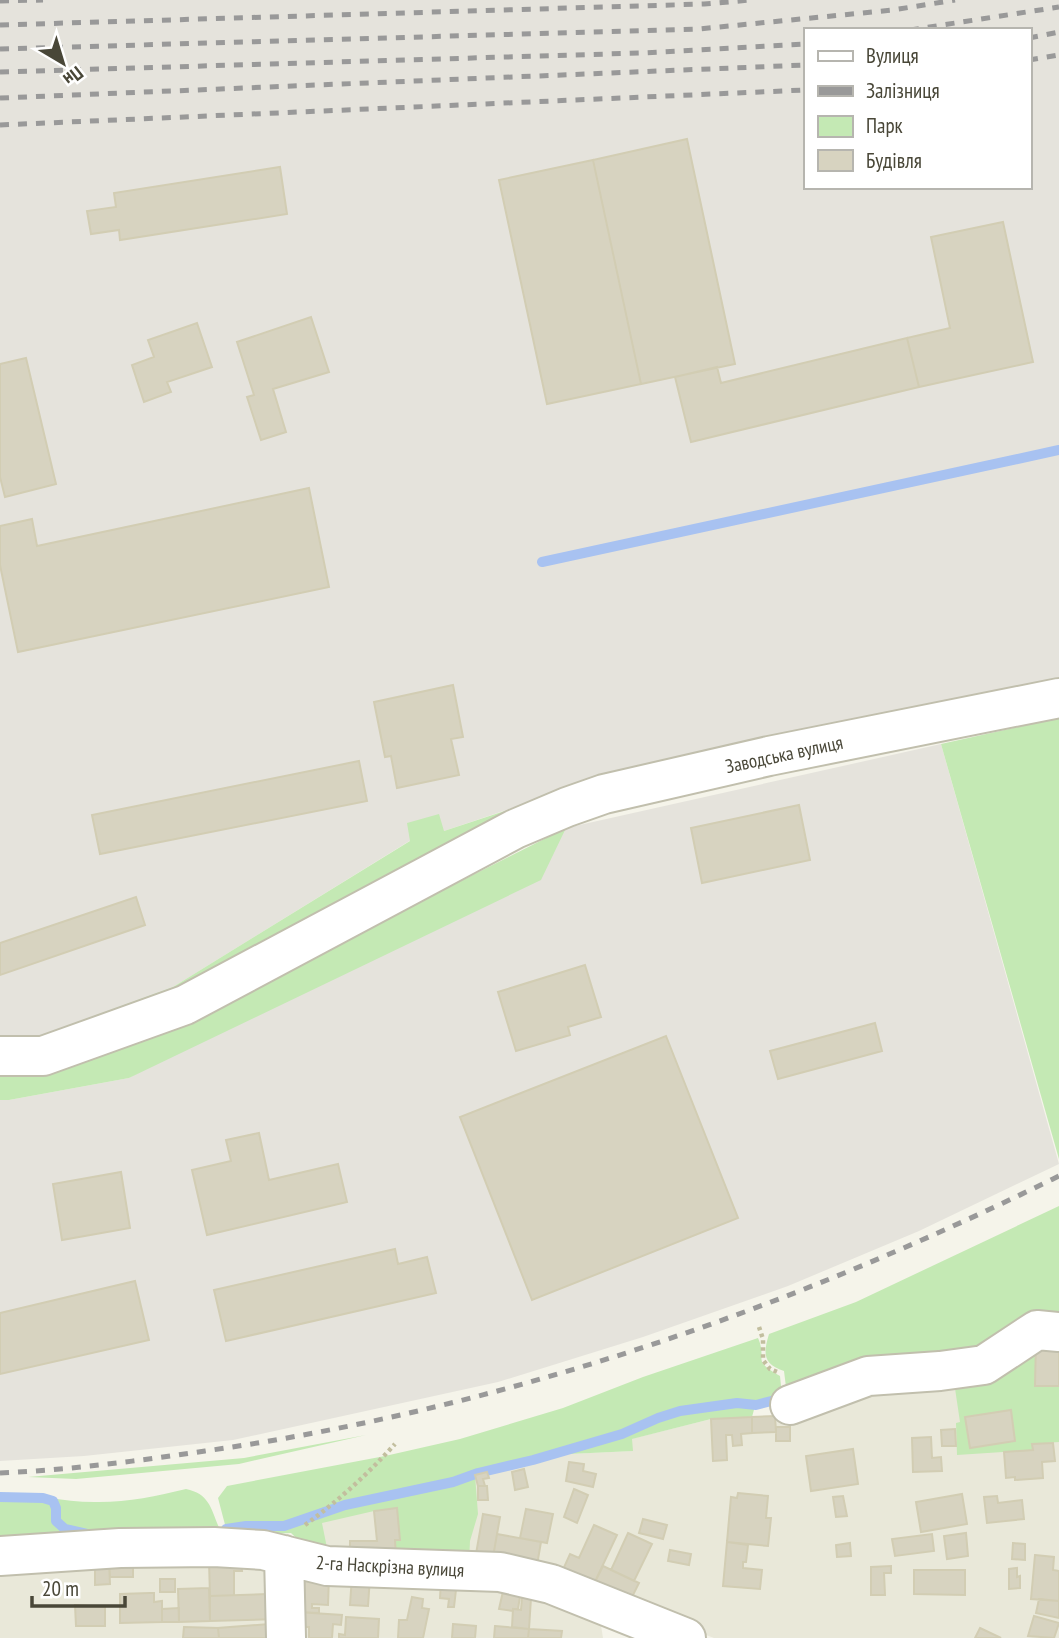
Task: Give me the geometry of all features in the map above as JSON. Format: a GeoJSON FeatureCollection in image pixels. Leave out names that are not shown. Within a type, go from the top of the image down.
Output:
{"type":"FeatureCollection","features":[{"type":"Feature","properties":{"kind":"street","name":"Заводська вулиця"},"geometry":{"type":"LineString","coordinates":[[0,1056],[43,1056],[186,1005],[515,829],[604,794],[769,756],[1059,698]]}},
{"type":"Feature","properties":{"kind":"street"},"geometry":{"type":"LineString","coordinates":[[790,1405],[868,1376],[984,1365],[1037,1330],[1059,1332]]}},
{"type":"Feature","properties":{"kind":"street","name":"2-га Наскрізна вулиця"},"geometry":{"type":"LineString","coordinates":[[0,1556],[185,1546],[247,1548],[327,1566],[499,1572],[540,1580],[614,1624],[686,1638]]}},
{"type":"Feature","properties":{"kind":"street"},"geometry":{"type":"LineString","coordinates":[[286,1638],[287,1556]]}},
{"type":"Feature","properties":{"kind":"path"},"geometry":{"type":"LineString","coordinates":[[759,1327],[763,1339],[763,1360],[770,1369],[783,1374],[782,1385],[790,1405]]}},
{"type":"Feature","properties":{"kind":"path"},"geometry":{"type":"LineString","coordinates":[[287,1556],[304,1525],[358,1483],[395,1444]]}},
{"type":"Feature","properties":{"kind":"shaded area"},"geometry":{"type":"Polygon","coordinates":[[[0,0],[1059,0],[1059,686],[568,789],[444,831],[408,823],[411,840],[173,987],[39,1036],[0,1036],[0,0]]]}},
{"type":"Feature","properties":{"kind":"shaded area"},"geometry":{"type":"Polygon","coordinates":[[[941,744],[1059,1164],[919,1231],[788,1286],[643,1337],[498,1382],[233,1440],[84,1456],[0,1461],[0,1100],[129,1078],[566,828],[941,744]]]}},
{"type":"Feature","properties":{"kind":"shaded area"},"geometry":{"type":"Polygon","coordinates":[[[1059,1339],[1059,1638],[714,1638],[628,1605],[350,1559],[292,1533],[358,1499],[569,1454],[632,1451],[631,1439],[711,1419],[775,1416],[1059,1339]]]}},
{"type":"Feature","properties":{"kind":"shaded area"},"geometry":{"type":"Polygon","coordinates":[[[265,1559],[278,1638],[0,1638],[0,1570],[265,1559]]]}},
{"type":"Feature","properties":{"kind":"shaded area"},"geometry":{"type":"Polygon","coordinates":[[[294,1571],[497,1580],[600,1619],[603,1638],[290,1638],[294,1571]]]}},
{"type":"Feature","properties":{"kind":"green space"},"geometry":{"type":"Polygon","coordinates":[[[1059,718],[1059,1159],[941,744],[1059,718]]]}},
{"type":"Feature","properties":{"kind":"green space"},"geometry":{"type":"Polygon","coordinates":[[[568,790],[178,994],[40,1045],[0,1044],[0,1036],[39,1036],[173,987],[410,841],[407,823],[439,814],[444,831],[568,790]]]}},
{"type":"Feature","properties":{"kind":"green space"},"geometry":{"type":"Polygon","coordinates":[[[566,828],[541,880],[129,1078],[0,1100],[0,1070],[191,1017],[566,828]]]}},
{"type":"Feature","properties":{"kind":"green space"},"geometry":{"type":"Polygon","coordinates":[[[1059,1206],[1059,1320],[958,1366],[786,1387],[784,1371],[768,1361],[766,1347],[769,1334],[856,1302],[1059,1206]]]}},
{"type":"Feature","properties":{"kind":"green space"},"geometry":{"type":"Polygon","coordinates":[[[758,1338],[762,1363],[780,1376],[786,1397],[755,1406],[752,1417],[711,1419],[632,1439],[633,1451],[569,1454],[475,1475],[478,1514],[470,1541],[469,1562],[396,1558],[395,1540],[399,1540],[396,1508],[322,1523],[329,1558],[309,1550],[291,1533],[228,1536],[218,1498],[227,1486],[460,1439],[563,1408],[643,1377],[758,1338]]]}},
{"type":"Feature","properties":{"kind":"green space"},"geometry":{"type":"Polygon","coordinates":[[[1059,1339],[1059,1442],[1033,1444],[1033,1450],[957,1455],[956,1423],[960,1422],[953,1375],[1059,1339]]]}},
{"type":"Feature","properties":{"kind":"green space"},"geometry":{"type":"Polygon","coordinates":[[[366,1435],[239,1464],[76,1479],[28,1477],[244,1458],[366,1435]]]}},
{"type":"Feature","properties":{"kind":"green space"},"geometry":{"type":"Polygon","coordinates":[[[186,1489],[205,1499],[220,1530],[0,1548],[0,1493],[99,1502],[143,1498],[186,1489]]]}},
{"type":"Feature","properties":{"kind":"building"},"geometry":{"type":"Polygon","coordinates":[[[687,139],[735,364],[641,384],[593,160],[687,139]]]}},
{"type":"Feature","properties":{"kind":"building"},"geometry":{"type":"Polygon","coordinates":[[[593,160],[641,384],[547,404],[499,180],[593,160]]]}},
{"type":"Feature","properties":{"kind":"building"},"geometry":{"type":"Polygon","coordinates":[[[280,167],[287,214],[120,240],[119,230],[91,234],[87,211],[116,207],[114,193],[280,167]]]}},
{"type":"Feature","properties":{"kind":"building"},"geometry":{"type":"Polygon","coordinates":[[[1003,222],[1033,362],[919,387],[907,338],[950,328],[931,237],[1003,222]]]}},
{"type":"Feature","properties":{"kind":"building"},"geometry":{"type":"Polygon","coordinates":[[[311,317],[329,372],[273,389],[286,432],[261,440],[247,397],[254,395],[237,342],[311,317]]]}},
{"type":"Feature","properties":{"kind":"building"},"geometry":{"type":"Polygon","coordinates":[[[197,323],[212,367],[167,382],[171,392],[144,402],[132,365],[154,357],[148,340],[197,323]]]}},
{"type":"Feature","properties":{"kind":"building"},"geometry":{"type":"Polygon","coordinates":[[[907,338],[919,387],[691,442],[675,377],[717,367],[721,383],[907,338]]]}},
{"type":"Feature","properties":{"kind":"building"},"geometry":{"type":"Polygon","coordinates":[[[26,358],[56,484],[5,497],[0,477],[0,364],[26,358]]]}},
{"type":"Feature","properties":{"kind":"building"},"geometry":{"type":"Polygon","coordinates":[[[309,488],[329,587],[18,652],[0,565],[0,526],[32,519],[37,546],[309,488]]]}},
{"type":"Feature","properties":{"kind":"building"},"geometry":{"type":"Polygon","coordinates":[[[453,685],[463,737],[451,739],[459,775],[397,788],[391,756],[385,757],[374,702],[453,685]]]}},
{"type":"Feature","properties":{"kind":"building"},"geometry":{"type":"Polygon","coordinates":[[[359,761],[367,801],[100,854],[92,815],[359,761]]]}},
{"type":"Feature","properties":{"kind":"building"},"geometry":{"type":"Polygon","coordinates":[[[799,805],[810,860],[702,883],[691,828],[799,805]]]}},
{"type":"Feature","properties":{"kind":"building"},"geometry":{"type":"Polygon","coordinates":[[[136,897],[145,925],[0,975],[0,943],[136,897]]]}},
{"type":"Feature","properties":{"kind":"building"},"geometry":{"type":"Polygon","coordinates":[[[585,965],[601,1017],[568,1027],[570,1035],[516,1051],[498,992],[585,965]]]}},
{"type":"Feature","properties":{"kind":"building"},"geometry":{"type":"Polygon","coordinates":[[[875,1023],[882,1051],[778,1079],[770,1051],[875,1023]]]}},
{"type":"Feature","properties":{"kind":"building"},"geometry":{"type":"Polygon","coordinates":[[[666,1036],[738,1218],[532,1300],[460,1117],[666,1036]]]}},
{"type":"Feature","properties":{"kind":"building"},"geometry":{"type":"Polygon","coordinates":[[[259,1133],[269,1180],[338,1164],[347,1202],[207,1235],[192,1170],[231,1161],[226,1140],[259,1133]]]}},
{"type":"Feature","properties":{"kind":"building"},"geometry":{"type":"Polygon","coordinates":[[[121,1172],[130,1228],[62,1240],[53,1184],[121,1172]]]}},
{"type":"Feature","properties":{"kind":"building"},"geometry":{"type":"Polygon","coordinates":[[[395,1249],[398,1264],[427,1257],[436,1293],[226,1341],[214,1290],[395,1249]]]}},
{"type":"Feature","properties":{"kind":"building"},"geometry":{"type":"Polygon","coordinates":[[[135,1281],[149,1340],[0,1374],[0,1313],[135,1281]]]}},
{"type":"Feature","properties":{"kind":"building"},"geometry":{"type":"Polygon","coordinates":[[[1036,1341],[1059,1342],[1059,1386],[1035,1386],[1036,1341]]]}},
{"type":"Feature","properties":{"kind":"building"},"geometry":{"type":"Polygon","coordinates":[[[1011,1410],[1015,1441],[970,1448],[965,1417],[1011,1410]]]}},
{"type":"Feature","properties":{"kind":"building"},"geometry":{"type":"Polygon","coordinates":[[[775,1416],[776,1432],[752,1433],[752,1417],[775,1416]]]}},
{"type":"Feature","properties":{"kind":"building"},"geometry":{"type":"Polygon","coordinates":[[[752,1417],[752,1433],[741,1434],[742,1445],[733,1446],[732,1435],[726,1435],[727,1460],[713,1461],[711,1419],[752,1417]]]}},
{"type":"Feature","properties":{"kind":"building"},"geometry":{"type":"Polygon","coordinates":[[[776,1427],[790,1427],[790,1441],[776,1441],[776,1427]]]}},
{"type":"Feature","properties":{"kind":"building"},"geometry":{"type":"Polygon","coordinates":[[[955,1429],[956,1446],[942,1446],[941,1430],[955,1429]]]}},
{"type":"Feature","properties":{"kind":"building"},"geometry":{"type":"Polygon","coordinates":[[[931,1437],[932,1458],[941,1457],[942,1471],[913,1472],[912,1438],[931,1437]]]}},
{"type":"Feature","properties":{"kind":"building"},"geometry":{"type":"Polygon","coordinates":[[[1053,1443],[1055,1461],[1042,1462],[1043,1478],[1006,1478],[1004,1452],[1033,1450],[1032,1444],[1053,1443]]]}},
{"type":"Feature","properties":{"kind":"building"},"geometry":{"type":"Polygon","coordinates":[[[853,1449],[858,1484],[811,1491],[806,1456],[853,1449]]]}},
{"type":"Feature","properties":{"kind":"building"},"geometry":{"type":"Polygon","coordinates":[[[569,1462],[584,1464],[583,1471],[596,1474],[593,1487],[566,1481],[569,1462]]]}},
{"type":"Feature","properties":{"kind":"building"},"geometry":{"type":"Polygon","coordinates":[[[524,1469],[528,1487],[515,1490],[512,1472],[524,1469]]]}},
{"type":"Feature","properties":{"kind":"building"},"geometry":{"type":"Polygon","coordinates":[[[487,1472],[489,1478],[483,1479],[485,1486],[478,1486],[475,1475],[487,1472]]]}},
{"type":"Feature","properties":{"kind":"building"},"geometry":{"type":"Polygon","coordinates":[[[478,1486],[487,1486],[488,1500],[478,1500],[478,1486]]]}},
{"type":"Feature","properties":{"kind":"building"},"geometry":{"type":"Polygon","coordinates":[[[574,1489],[588,1495],[577,1523],[564,1517],[574,1489]]]}},
{"type":"Feature","properties":{"kind":"building"},"geometry":{"type":"Polygon","coordinates":[[[738,1493],[768,1496],[766,1518],[771,1518],[768,1546],[727,1542],[731,1497],[737,1498],[738,1493]]]}},
{"type":"Feature","properties":{"kind":"building"},"geometry":{"type":"Polygon","coordinates":[[[962,1494],[967,1524],[921,1532],[916,1502],[962,1494]]]}},
{"type":"Feature","properties":{"kind":"building"},"geometry":{"type":"Polygon","coordinates":[[[843,1496],[847,1516],[836,1517],[833,1497],[843,1496]]]}},
{"type":"Feature","properties":{"kind":"building"},"geometry":{"type":"Polygon","coordinates":[[[997,1496],[998,1503],[1022,1500],[1024,1519],[987,1523],[984,1497],[997,1496]]]}},
{"type":"Feature","properties":{"kind":"building"},"geometry":{"type":"Polygon","coordinates":[[[397,1508],[400,1540],[395,1540],[396,1558],[350,1559],[350,1541],[377,1541],[374,1511],[397,1508]]]}},
{"type":"Feature","properties":{"kind":"building"},"geometry":{"type":"Polygon","coordinates":[[[526,1509],[553,1514],[547,1543],[520,1538],[526,1509]]]}},
{"type":"Feature","properties":{"kind":"building"},"geometry":{"type":"Polygon","coordinates":[[[483,1514],[500,1517],[493,1557],[476,1554],[483,1514]]]}},
{"type":"Feature","properties":{"kind":"building"},"geometry":{"type":"Polygon","coordinates":[[[643,1519],[667,1525],[663,1539],[639,1533],[643,1519]]]}},
{"type":"Feature","properties":{"kind":"building"},"geometry":{"type":"Polygon","coordinates":[[[594,1525],[617,1535],[592,1588],[561,1574],[570,1554],[579,1558],[594,1525]]]}},
{"type":"Feature","properties":{"kind":"building"},"geometry":{"type":"Polygon","coordinates":[[[628,1533],[652,1544],[634,1581],[611,1570],[628,1533]]]}},
{"type":"Feature","properties":{"kind":"building"},"geometry":{"type":"Polygon","coordinates":[[[966,1533],[968,1556],[947,1559],[944,1536],[966,1533]]]}},
{"type":"Feature","properties":{"kind":"building"},"geometry":{"type":"Polygon","coordinates":[[[497,1534],[541,1542],[537,1565],[493,1557],[497,1534]]]}},
{"type":"Feature","properties":{"kind":"building"},"geometry":{"type":"Polygon","coordinates":[[[932,1534],[934,1551],[895,1556],[892,1539],[932,1534]]]}},
{"type":"Feature","properties":{"kind":"building"},"geometry":{"type":"Polygon","coordinates":[[[727,1542],[748,1545],[743,1568],[762,1570],[760,1589],[723,1586],[727,1542]]]}},
{"type":"Feature","properties":{"kind":"building"},"geometry":{"type":"Polygon","coordinates":[[[850,1543],[851,1556],[837,1557],[836,1545],[850,1543]]]}},
{"type":"Feature","properties":{"kind":"building"},"geometry":{"type":"Polygon","coordinates":[[[1013,1543],[1025,1544],[1025,1560],[1012,1559],[1013,1543]]]}},
{"type":"Feature","properties":{"kind":"building"},"geometry":{"type":"Polygon","coordinates":[[[670,1550],[691,1554],[689,1565],[668,1561],[670,1550]]]}},
{"type":"Feature","properties":{"kind":"building"},"geometry":{"type":"Polygon","coordinates":[[[1035,1555],[1054,1557],[1053,1570],[1059,1571],[1059,1601],[1031,1599],[1035,1555]]]}},
{"type":"Feature","properties":{"kind":"building"},"geometry":{"type":"Polygon","coordinates":[[[133,1560],[133,1577],[110,1577],[109,1561],[133,1560]]]}},
{"type":"Feature","properties":{"kind":"building"},"geometry":{"type":"Polygon","coordinates":[[[241,1560],[242,1571],[234,1571],[234,1596],[210,1596],[209,1561],[241,1560]]]}},
{"type":"Feature","properties":{"kind":"building"},"geometry":{"type":"Polygon","coordinates":[[[95,1561],[109,1561],[110,1584],[95,1585],[95,1561]]]}},
{"type":"Feature","properties":{"kind":"building"},"geometry":{"type":"Polygon","coordinates":[[[603,1566],[639,1583],[628,1605],[592,1588],[603,1566]]]}},
{"type":"Feature","properties":{"kind":"building"},"geometry":{"type":"Polygon","coordinates":[[[891,1566],[891,1573],[884,1573],[885,1595],[871,1595],[871,1567],[891,1566]]]}},
{"type":"Feature","properties":{"kind":"building"},"geometry":{"type":"Polygon","coordinates":[[[1017,1568],[1020,1588],[1009,1589],[1009,1569],[1017,1568]]]}},
{"type":"Feature","properties":{"kind":"building"},"geometry":{"type":"Polygon","coordinates":[[[914,1570],[965,1570],[965,1595],[914,1594],[914,1570]]]}},
{"type":"Feature","properties":{"kind":"building"},"geometry":{"type":"Polygon","coordinates":[[[298,1575],[329,1576],[328,1605],[312,1604],[312,1608],[319,1608],[319,1613],[297,1612],[298,1575]]]}},
{"type":"Feature","properties":{"kind":"building"},"geometry":{"type":"Polygon","coordinates":[[[352,1576],[370,1577],[368,1606],[350,1605],[352,1576]]]}},
{"type":"Feature","properties":{"kind":"building"},"geometry":{"type":"Polygon","coordinates":[[[160,1579],[175,1579],[175,1592],[160,1592],[160,1579]]]}},
{"type":"Feature","properties":{"kind":"building"},"geometry":{"type":"Polygon","coordinates":[[[441,1580],[457,1581],[454,1607],[448,1607],[449,1599],[440,1598],[441,1580]]]}},
{"type":"Feature","properties":{"kind":"building"},"geometry":{"type":"Polygon","coordinates":[[[504,1587],[521,1590],[518,1609],[499,1609],[504,1587]]]}},
{"type":"Feature","properties":{"kind":"building"},"geometry":{"type":"Polygon","coordinates":[[[209,1588],[210,1621],[179,1622],[178,1589],[209,1588]]]}},
{"type":"Feature","properties":{"kind":"building"},"geometry":{"type":"Polygon","coordinates":[[[154,1593],[154,1602],[162,1601],[162,1622],[120,1623],[120,1594],[154,1593]]]}},
{"type":"Feature","properties":{"kind":"building"},"geometry":{"type":"Polygon","coordinates":[[[268,1594],[277,1619],[210,1621],[210,1596],[268,1594]]]}},
{"type":"Feature","properties":{"kind":"building"},"geometry":{"type":"Polygon","coordinates":[[[412,1597],[423,1599],[422,1608],[429,1609],[423,1638],[398,1638],[399,1620],[407,1620],[412,1597]]]}},
{"type":"Feature","properties":{"kind":"building"},"geometry":{"type":"Polygon","coordinates":[[[522,1598],[531,1598],[529,1629],[512,1627],[513,1609],[521,1610],[522,1598]]]}},
{"type":"Feature","properties":{"kind":"building"},"geometry":{"type":"Polygon","coordinates":[[[1039,1599],[1059,1601],[1059,1618],[1036,1613],[1039,1599]]]}},
{"type":"Feature","properties":{"kind":"building"},"geometry":{"type":"Polygon","coordinates":[[[75,1605],[105,1607],[105,1626],[76,1626],[75,1605]]]}},
{"type":"Feature","properties":{"kind":"building"},"geometry":{"type":"Polygon","coordinates":[[[179,1608],[179,1622],[162,1622],[162,1609],[179,1608]]]}},
{"type":"Feature","properties":{"kind":"building"},"geometry":{"type":"Polygon","coordinates":[[[297,1612],[342,1615],[341,1625],[333,1624],[332,1638],[309,1638],[309,1627],[301,1627],[297,1612]]]}},
{"type":"Feature","properties":{"kind":"building"},"geometry":{"type":"Polygon","coordinates":[[[1034,1616],[1059,1623],[1054,1638],[1028,1636],[1034,1616]]]}},
{"type":"Feature","properties":{"kind":"building"},"geometry":{"type":"Polygon","coordinates":[[[346,1617],[379,1619],[378,1638],[339,1638],[339,1634],[345,1635],[346,1617]]]}},
{"type":"Feature","properties":{"kind":"building"},"geometry":{"type":"Polygon","coordinates":[[[269,1624],[270,1638],[219,1638],[218,1628],[269,1624]]]}},
{"type":"Feature","properties":{"kind":"building"},"geometry":{"type":"Polygon","coordinates":[[[453,1624],[476,1626],[475,1638],[452,1638],[453,1624]]]}},
{"type":"Feature","properties":{"kind":"building"},"geometry":{"type":"Polygon","coordinates":[[[495,1626],[529,1629],[528,1638],[494,1638],[495,1626]]]}},
{"type":"Feature","properties":{"kind":"building"},"geometry":{"type":"Polygon","coordinates":[[[184,1627],[218,1628],[219,1638],[183,1638],[184,1627]]]}},
{"type":"Feature","properties":{"kind":"building"},"geometry":{"type":"Polygon","coordinates":[[[980,1628],[1001,1638],[975,1638],[980,1628]]]}},
{"type":"Feature","properties":{"kind":"building"},"geometry":{"type":"Polygon","coordinates":[[[529,1629],[562,1631],[561,1638],[528,1638],[529,1629]]]}},
{"type":"Feature","properties":{"kind":"waterway"},"geometry":{"type":"LineString","coordinates":[[542,562],[1059,450]]}},
{"type":"Feature","properties":{"kind":"waterway"},"geometry":{"type":"LineString","coordinates":[[226,1529],[284,1526],[345,1505],[453,1482],[533,1460],[622,1434],[680,1411],[737,1403],[756,1405],[783,1398]]}},
{"type":"Feature","properties":{"kind":"waterway"},"geometry":{"type":"LineString","coordinates":[[0,1497],[43,1498],[53,1501],[56,1521],[65,1529],[87,1534]]}},
{"type":"Feature","properties":{"kind":"railway"},"geometry":{"type":"LineString","coordinates":[[0,1],[43,0]]}},
{"type":"Feature","properties":{"kind":"railway"},"geometry":{"type":"LineString","coordinates":[[0,25],[704,4],[751,0]]}},
{"type":"Feature","properties":{"kind":"railway"},"geometry":{"type":"LineString","coordinates":[[0,49],[698,29],[893,10],[955,0]]}},
{"type":"Feature","properties":{"kind":"railway"},"geometry":{"type":"LineString","coordinates":[[923,28],[1059,7]]}},
{"type":"Feature","properties":{"kind":"railway"},"geometry":{"type":"LineString","coordinates":[[1031,38],[1059,32]]}},
{"type":"Feature","properties":{"kind":"railway"},"geometry":{"type":"LineString","coordinates":[[0,72],[641,53],[804,44]]}},
{"type":"Feature","properties":{"kind":"railway"},"geometry":{"type":"LineString","coordinates":[[1031,60],[1059,55]]}},
{"type":"Feature","properties":{"kind":"railway"},"geometry":{"type":"LineString","coordinates":[[0,98],[804,65]]}},
{"type":"Feature","properties":{"kind":"railway"},"geometry":{"type":"LineString","coordinates":[[0,125],[804,90]]}},
{"type":"Feature","properties":{"kind":"railway"},"geometry":{"type":"LineString","coordinates":[[0,1473],[128,1462],[316,1433],[535,1381],[642,1348],[854,1269],[1059,1176]]}}]}
